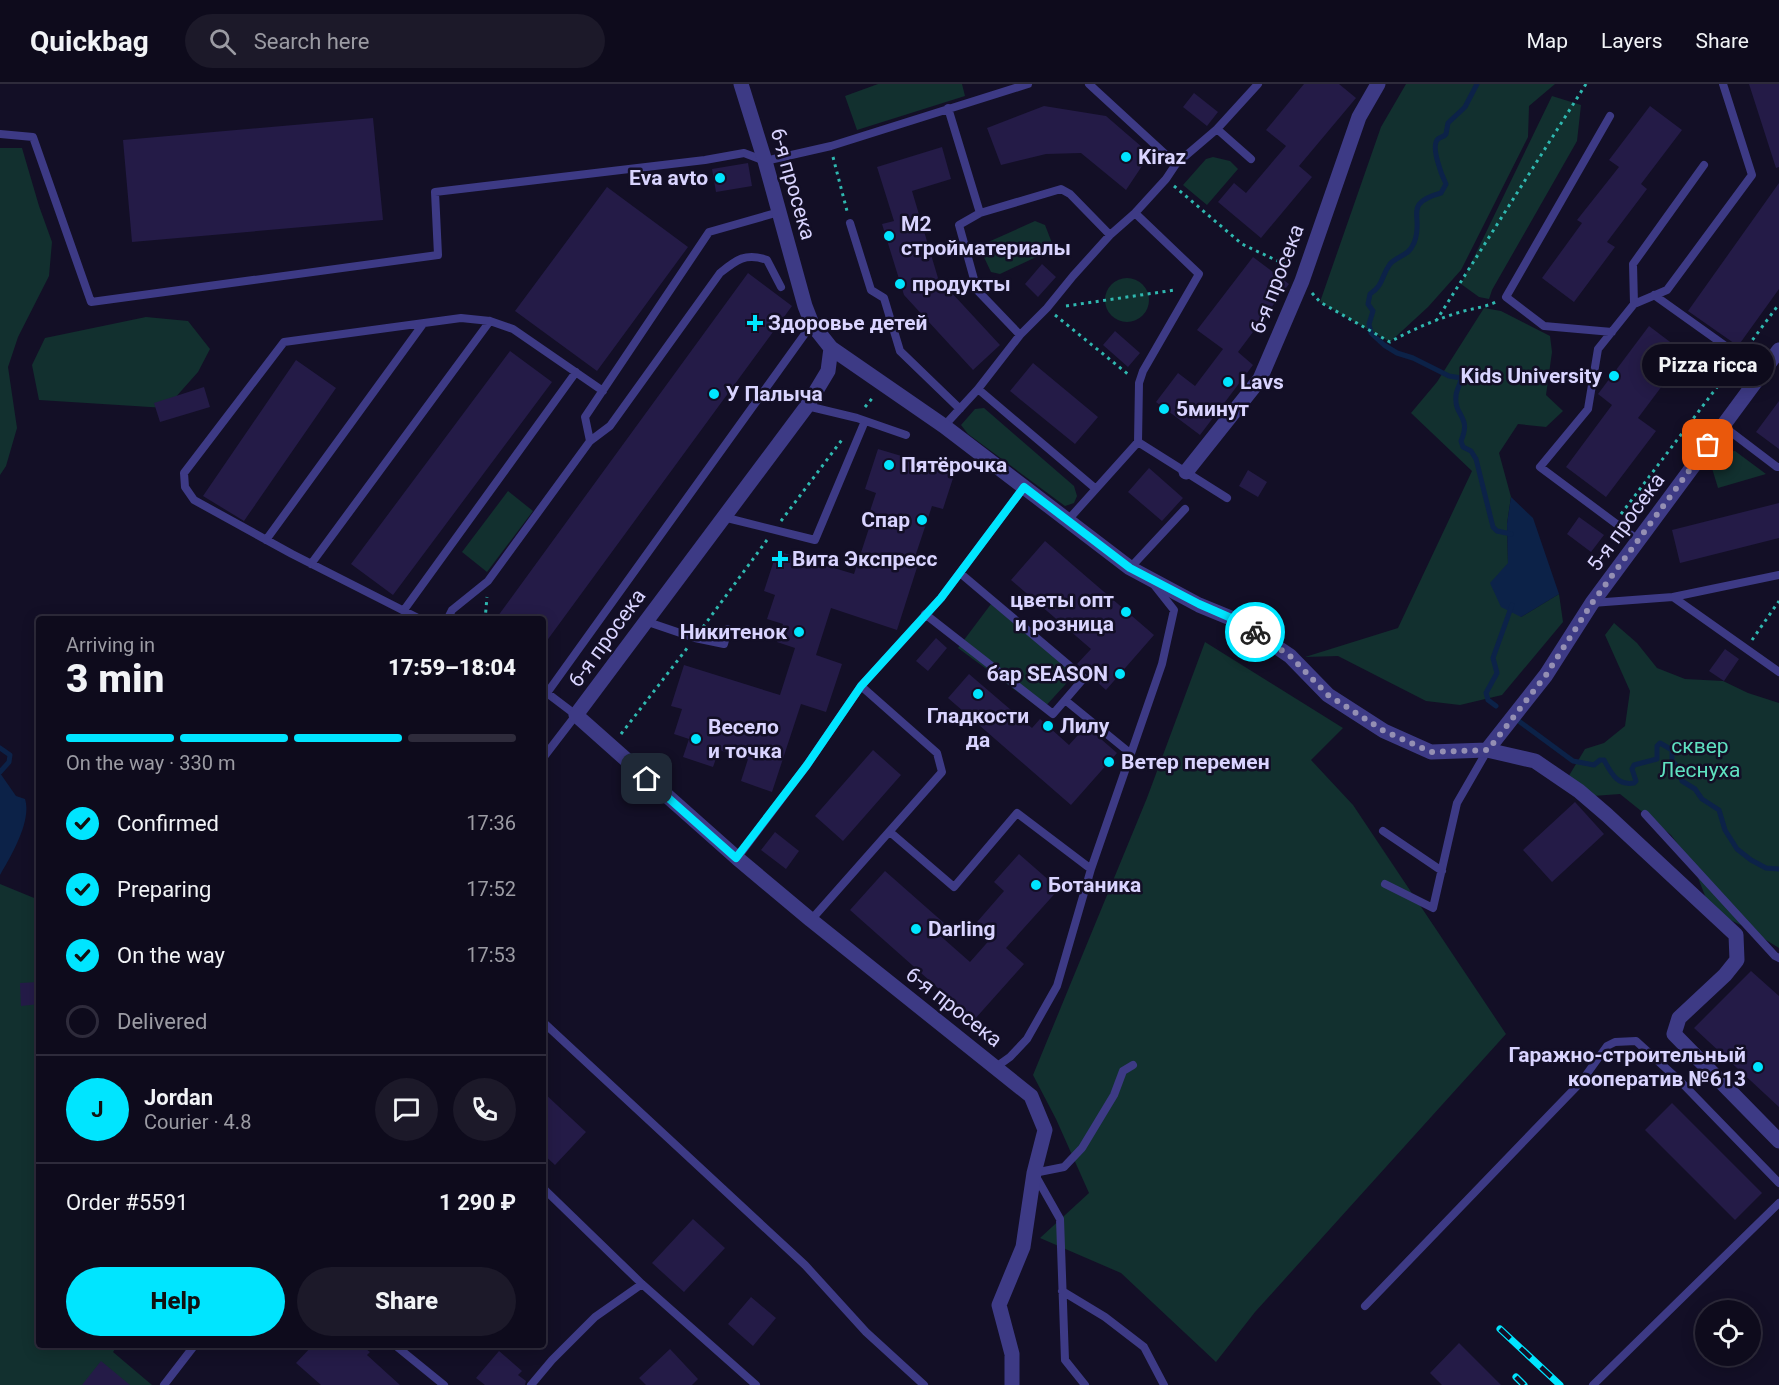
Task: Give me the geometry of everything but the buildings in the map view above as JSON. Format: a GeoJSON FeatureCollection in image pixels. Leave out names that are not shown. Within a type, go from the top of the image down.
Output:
{"type":"FeatureCollection","features":[{"type":"Feature","properties":{"kind":"street","name":"6-я просека"},"geometry":{"type":"LineString","coordinates":[[741,84],[805,306],[812,324],[831,348],[828,371],[807,406],[576,715],[736,858],[1031,1096],[1045,1130],[1034,1173],[1023,1247],[999,1305],[1012,1354],[1012,1385]]}},
{"type":"Feature","properties":{"kind":"street","name":"6-я просека"},"geometry":{"type":"LineString","coordinates":[[1186,472],[1260,379],[1302,281],[1359,117],[1378,84]]}},
{"type":"Feature","properties":{"kind":"street"},"geometry":{"type":"LineString","coordinates":[[831,348],[944,426],[1130,568],[1150,580],[1238,621],[1290,656],[1328,695],[1384,731],[1431,752],[1488,750],[1535,761],[1579,791],[1736,936],[1737,960],[1679,1018],[1674,1034],[1779,1140]]}},
{"type":"Feature","properties":{"kind":"street","name":"5-я просека"},"geometry":{"type":"LineString","coordinates":[[1488,750],[1546,675],[1592,603],[1638,540],[1773,363]]}},
{"type":"Feature","properties":{"kind":"lane"},"geometry":{"type":"LineString","coordinates":[[0,134],[33,137],[91,302],[438,255],[435,192],[705,160],[744,153],[765,161],[831,146],[1006,87],[1028,84]]}},
{"type":"Feature","properties":{"kind":"lane"},"geometry":{"type":"LineString","coordinates":[[1089,84],[1176,164]]}},
{"type":"Feature","properties":{"kind":"lane"},"geometry":{"type":"LineString","coordinates":[[944,426],[978,389],[1020,335],[1047,308],[1110,235],[1135,213],[1166,179],[1176,164],[1216,129],[1258,84]]}},
{"type":"Feature","properties":{"kind":"lane"},"geometry":{"type":"LineString","coordinates":[[1638,540],[1540,467],[1588,409],[1598,349],[1634,304],[1667,290],[1752,175],[1723,84]]}},
{"type":"Feature","properties":{"kind":"lane"},"geometry":{"type":"LineString","coordinates":[[948,108],[980,213]]}},
{"type":"Feature","properties":{"kind":"lane"},"geometry":{"type":"LineString","coordinates":[[1610,116],[1506,297],[1544,326],[1612,332]]}},
{"type":"Feature","properties":{"kind":"lane"},"geometry":{"type":"LineString","coordinates":[[1216,129],[1251,159]]}},
{"type":"Feature","properties":{"kind":"lane"},"geometry":{"type":"LineString","coordinates":[[1634,304],[1633,264],[1704,165]]}},
{"type":"Feature","properties":{"kind":"lane"},"geometry":{"type":"LineString","coordinates":[[1020,335],[977,290],[958,225],[980,213],[1061,189],[1071,194],[1110,235]]}},
{"type":"Feature","properties":{"kind":"lane"},"geometry":{"type":"LineString","coordinates":[[590,441],[585,417],[710,232],[779,212]]}},
{"type":"Feature","properties":{"kind":"lane"},"geometry":{"type":"LineString","coordinates":[[1068,520],[1138,442],[1139,383],[1143,371],[1199,274],[1135,213]]}},
{"type":"Feature","properties":{"kind":"lane"},"geometry":{"type":"LineString","coordinates":[[850,223],[871,290],[884,298],[900,351],[960,409]]}},
{"type":"Feature","properties":{"kind":"lane"},"geometry":{"type":"LineString","coordinates":[[449,616],[452,610],[488,581],[590,441],[610,426],[720,273],[736,259],[758,256],[767,260],[781,287]]}},
{"type":"Feature","properties":{"kind":"lane"},"geometry":{"type":"LineString","coordinates":[[1654,295],[1740,356],[1773,363]]}},
{"type":"Feature","properties":{"kind":"lane"},"geometry":{"type":"LineString","coordinates":[[415,616],[311,564],[194,500],[185,487],[184,473],[284,342],[461,318],[490,321],[513,329],[603,391]]}},
{"type":"Feature","properties":{"kind":"lane"},"geometry":{"type":"LineString","coordinates":[[311,564],[490,321]]}},
{"type":"Feature","properties":{"kind":"lane"},"geometry":{"type":"LineString","coordinates":[[266,540],[423,324]]}},
{"type":"Feature","properties":{"kind":"lane"},"geometry":{"type":"LineString","coordinates":[[546,691],[812,324]]}},
{"type":"Feature","properties":{"kind":"lane"},"geometry":{"type":"LineString","coordinates":[[404,610],[576,372]]}},
{"type":"Feature","properties":{"kind":"lane"},"geometry":{"type":"LineString","coordinates":[[978,389],[1096,489]]}},
{"type":"Feature","properties":{"kind":"lane"},"geometry":{"type":"LineString","coordinates":[[807,406],[861,419],[906,435]]}},
{"type":"Feature","properties":{"kind":"lane"},"geometry":{"type":"LineString","coordinates":[[723,517],[815,540],[861,419]]}},
{"type":"Feature","properties":{"kind":"lane"},"geometry":{"type":"LineString","coordinates":[[1723,426],[1779,467]]}},
{"type":"Feature","properties":{"kind":"lane"},"geometry":{"type":"LineString","coordinates":[[1138,442],[1227,498]]}},
{"type":"Feature","properties":{"kind":"lane"},"geometry":{"type":"LineString","coordinates":[[736,858],[807,765],[861,686],[941,598],[1024,487]]}},
{"type":"Feature","properties":{"kind":"lane"},"geometry":{"type":"LineString","coordinates":[[1130,568],[1185,509]]}},
{"type":"Feature","properties":{"kind":"lane"},"geometry":{"type":"LineString","coordinates":[[925,614],[1053,714],[1084,678],[960,573]]}},
{"type":"Feature","properties":{"kind":"lane"},"geometry":{"type":"LineString","coordinates":[[1592,603],[1673,597],[1779,575]]}},
{"type":"Feature","properties":{"kind":"lane"},"geometry":{"type":"LineString","coordinates":[[996,1067],[1028,1039],[1057,986],[1091,869],[1162,664],[1174,610],[1150,580]]}},
{"type":"Feature","properties":{"kind":"lane"},"geometry":{"type":"LineString","coordinates":[[1673,597],[1779,672]]}},
{"type":"Feature","properties":{"kind":"lane"},"geometry":{"type":"LineString","coordinates":[[645,621],[695,638],[724,644],[728,628]]}},
{"type":"Feature","properties":{"kind":"lane"},"geometry":{"type":"LineString","coordinates":[[811,920],[942,772],[937,753],[861,686]]}},
{"type":"Feature","properties":{"kind":"lane"},"geometry":{"type":"LineString","coordinates":[[546,693],[576,715],[546,754]]}},
{"type":"Feature","properties":{"kind":"lane"},"geometry":{"type":"LineString","coordinates":[[1065,700],[1130,753]]}},
{"type":"Feature","properties":{"kind":"lane"},"geometry":{"type":"LineString","coordinates":[[1385,884],[1433,908],[1457,803],[1488,750]]}},
{"type":"Feature","properties":{"kind":"lane"},"geometry":{"type":"LineString","coordinates":[[890,832],[954,887],[1017,813],[1091,869]]}},
{"type":"Feature","properties":{"kind":"lane"},"geometry":{"type":"LineString","coordinates":[[1645,814],[1779,958]]}},
{"type":"Feature","properties":{"kind":"lane"},"geometry":{"type":"LineString","coordinates":[[1383,831],[1442,871]]}},
{"type":"Feature","properties":{"kind":"lane"},"geometry":{"type":"LineString","coordinates":[[546,1025],[805,1265],[866,1332],[924,1385]]}},
{"type":"Feature","properties":{"kind":"lane"},"geometry":{"type":"LineString","coordinates":[[1365,1306],[1581,1082],[1607,1046],[1615,1042],[1636,1041],[1681,1082],[1779,1183]]}},
{"type":"Feature","properties":{"kind":"lane"},"geometry":{"type":"LineString","coordinates":[[1085,1385],[1065,1360],[1060,1219],[1034,1173],[1064,1167],[1082,1148],[1114,1095],[1123,1071],[1133,1065]]}},
{"type":"Feature","properties":{"kind":"lane"},"geometry":{"type":"LineString","coordinates":[[546,1191],[642,1284],[756,1385]]}},
{"type":"Feature","properties":{"kind":"lane"},"geometry":{"type":"LineString","coordinates":[[1593,1385],[1779,1203]]}},
{"type":"Feature","properties":{"kind":"lane"},"geometry":{"type":"LineString","coordinates":[[531,1385],[552,1360],[595,1317],[642,1284]]}},
{"type":"Feature","properties":{"kind":"lane"},"geometry":{"type":"LineString","coordinates":[[1062,1291],[1106,1317],[1144,1347],[1164,1385]]}},
{"type":"Feature","properties":{"kind":"lane"},"geometry":{"type":"LineString","coordinates":[[164,1385],[192,1348]]}},
{"type":"Feature","properties":{"kind":"lane"},"geometry":{"type":"LineString","coordinates":[[398,1348],[444,1385]]}},
{"type":"Feature","properties":{"kind":"path"},"geometry":{"type":"LineString","coordinates":[[1436,321],[1586,84]]}},
{"type":"Feature","properties":{"kind":"path"},"geometry":{"type":"LineString","coordinates":[[831,146],[850,223]]}},
{"type":"Feature","properties":{"kind":"path"},"geometry":{"type":"LineString","coordinates":[[1166,179],[1242,244],[1286,265],[1293,256]]}},
{"type":"Feature","properties":{"kind":"path"},"geometry":{"type":"LineString","coordinates":[[1302,281],[1320,302],[1390,342],[1436,321],[1465,311],[1484,308],[1506,297]]}},
{"type":"Feature","properties":{"kind":"path"},"geometry":{"type":"LineString","coordinates":[[1047,308],[1192,287]]}},
{"type":"Feature","properties":{"kind":"path"},"geometry":{"type":"LineString","coordinates":[[1614,522],[1779,304]]}},
{"type":"Feature","properties":{"kind":"path"},"geometry":{"type":"LineString","coordinates":[[1047,308],[1139,383]]}},
{"type":"Feature","properties":{"kind":"path"},"geometry":{"type":"LineString","coordinates":[[611,748],[774,530],[861,419],[882,385]]}},
{"type":"Feature","properties":{"kind":"path"},"geometry":{"type":"LineString","coordinates":[[1746,649],[1779,601]]}},
{"type":"Feature","properties":{"kind":"green space"},"geometry":{"type":"Polygon","coordinates":[[[878,84],[962,84],[965,96],[857,130],[845,96],[878,84]]]}},
{"type":"Feature","properties":{"kind":"green space"},"geometry":{"type":"Polygon","coordinates":[[[1406,84],[1555,84],[1529,106],[1528,137],[1461,270],[1428,307],[1390,342],[1320,302],[1381,127],[1406,84]]]}},
{"type":"Feature","properties":{"kind":"green space"},"geometry":{"type":"Polygon","coordinates":[[[1552,96],[1581,105],[1577,141],[1489,299],[1479,297],[1461,284],[1552,96]]]}},
{"type":"Feature","properties":{"kind":"green space"},"geometry":{"type":"Polygon","coordinates":[[[0,148],[22,148],[52,242],[49,276],[18,337],[8,367],[17,428],[6,466],[0,475],[0,148]]]}},
{"type":"Feature","properties":{"kind":"green space"},"geometry":{"type":"Polygon","coordinates":[[[1213,157],[1230,161],[1238,169],[1207,205],[1183,185],[1206,159],[1213,157]]]}},
{"type":"Feature","properties":{"kind":"green space"},"geometry":{"type":"Polygon","coordinates":[[[1035,221],[1045,225],[1052,243],[1049,251],[1000,274],[991,272],[982,253],[986,243],[1035,221]]]}},
{"type":"Feature","properties":{"kind":"green space"},"geometry":{"type":"Polygon","coordinates":[[[1127,278],[1143,284],[1149,300],[1143,316],[1127,322],[1111,316],[1105,300],[1111,284],[1127,278]]]}},
{"type":"Feature","properties":{"kind":"green space"},"geometry":{"type":"Polygon","coordinates":[[[1484,308],[1501,311],[1550,336],[1552,352],[1546,395],[1563,411],[1546,427],[1518,424],[1499,453],[1511,497],[1507,524],[1508,563],[1521,617],[1559,594],[1563,622],[1502,695],[1460,705],[1426,701],[1338,656],[1305,657],[1398,628],[1472,471],[1411,413],[1437,382],[1484,308]]]}},
{"type":"Feature","properties":{"kind":"green space"},"geometry":{"type":"Polygon","coordinates":[[[146,317],[188,321],[210,349],[198,372],[166,408],[39,400],[32,365],[45,338],[146,317]]]}},
{"type":"Feature","properties":{"kind":"green space"},"geometry":{"type":"Polygon","coordinates":[[[984,408],[1074,486],[1077,496],[1074,503],[1065,506],[968,434],[961,425],[975,409],[984,408]]]}},
{"type":"Feature","properties":{"kind":"green space"},"geometry":{"type":"Polygon","coordinates":[[[1735,451],[1766,474],[1718,488],[1711,465],[1723,452],[1735,451]]]}},
{"type":"Feature","properties":{"kind":"green space"},"geometry":{"type":"Polygon","coordinates":[[[508,491],[533,511],[487,572],[462,552],[508,491]]]}},
{"type":"Feature","properties":{"kind":"green space"},"geometry":{"type":"Polygon","coordinates":[[[991,604],[1075,674],[1042,710],[958,648],[991,604]]]}},
{"type":"Feature","properties":{"kind":"green space","name":"сквер Леснуха"},"geometry":{"type":"Polygon","coordinates":[[[1614,623],[1637,643],[1657,668],[1685,679],[1723,681],[1748,693],[1779,703],[1779,948],[1745,927],[1711,911],[1693,865],[1671,835],[1620,794],[1593,796],[1567,779],[1585,749],[1604,743],[1625,726],[1630,691],[1605,635],[1614,623]]]}},
{"type":"Feature","properties":{"kind":"green space"},"geometry":{"type":"Polygon","coordinates":[[[1205,642],[1343,728],[1311,760],[1353,805],[1506,1034],[1255,1312],[1216,1362],[1121,1273],[1040,1238],[1089,1193],[1056,1119],[1033,1075],[1147,798],[1205,642]]]}},
{"type":"Feature","properties":{"kind":"green space"},"geometry":{"type":"Polygon","coordinates":[[[0,884],[36,899],[36,1348],[116,1348],[113,1352],[152,1385],[0,1385],[0,884]]]}},
{"type":"Feature","properties":{"kind":"water"},"geometry":{"type":"Polygon","coordinates":[[[1511,497],[1533,518],[1559,594],[1521,617],[1501,607],[1490,583],[1508,563],[1507,524],[1511,497]]]}},
{"type":"Feature","properties":{"kind":"water"},"geometry":{"type":"Polygon","coordinates":[[[0,773],[16,796],[25,799],[26,817],[19,838],[0,875],[0,773]]]}},
{"type":"Feature","properties":{"kind":"waterway"},"geometry":{"type":"LineString","coordinates":[[1477,84],[1465,107],[1448,123],[1446,134],[1436,143],[1438,161],[1446,184],[1441,193],[1421,202],[1417,212],[1417,234],[1412,248],[1390,264],[1380,284],[1370,294],[1368,304],[1373,311],[1369,324],[1371,333],[1397,353],[1413,358],[1449,376],[1461,378],[1456,396],[1457,408],[1465,426],[1461,441],[1463,447],[1471,451],[1476,459],[1493,527],[1497,531],[1511,534]]}},
{"type":"Feature","properties":{"kind":"waterway"},"geometry":{"type":"LineString","coordinates":[[1496,706],[1488,700],[1486,693],[1497,673],[1493,658],[1512,605]]}},
{"type":"Feature","properties":{"kind":"waterway"},"geometry":{"type":"LineString","coordinates":[[1520,722],[1573,761],[1594,765],[1604,760],[1615,778],[1628,783],[1636,781],[1632,769],[1634,765],[1657,759],[1657,746],[1660,743],[1672,750],[1672,761],[1677,766],[1682,781],[1695,789],[1702,799],[1719,810],[1725,830],[1737,849],[1766,868],[1779,869]]}},
{"type":"Feature","properties":{"kind":"waterway"},"geometry":{"type":"LineString","coordinates":[[0,748],[10,755],[9,762],[0,772]]}},
{"type":"Feature","properties":{"kind":"railway"},"geometry":{"type":"LineString","coordinates":[[1500,1329],[1560,1385]]}},
{"type":"Feature","properties":{"kind":"railway"},"geometry":{"type":"LineString","coordinates":[[1516,1377],[1524,1385]]}},
{"type":"Feature","properties":{"kind":"way so far"},"geometry":{"type":"LineString","coordinates":[[1255,632],[1290,656],[1328,695],[1384,731],[1431,752],[1488,750],[1546,675],[1592,603],[1708,445]]}},
{"type":"Feature","properties":{"kind":"place","name":"Kiraz"},"geometry":{"type":"Point","coordinates":[1126,157]}},
{"type":"Feature","properties":{"kind":"place","name":"Eva avto"},"geometry":{"type":"Point","coordinates":[720,178]}},
{"type":"Feature","properties":{"kind":"place","name":"М2 стройматериалы"},"geometry":{"type":"Point","coordinates":[889,236]}},
{"type":"Feature","properties":{"kind":"place","name":"продукты"},"geometry":{"type":"Point","coordinates":[900,284]}},
{"type":"Feature","properties":{"kind":"place","name":"Здоровье детей"},"geometry":{"type":"Point","coordinates":[755,323]}},
{"type":"Feature","properties":{"kind":"place","name":"Kids University"},"geometry":{"type":"Point","coordinates":[1614,376]}},
{"type":"Feature","properties":{"kind":"place","name":"Lavs"},"geometry":{"type":"Point","coordinates":[1228,382]}},
{"type":"Feature","properties":{"kind":"place","name":"У Палыча"},"geometry":{"type":"Point","coordinates":[714,394]}},
{"type":"Feature","properties":{"kind":"place","name":"5минут"},"geometry":{"type":"Point","coordinates":[1164,409]}},
{"type":"Feature","properties":{"kind":"place","name":"Pizza ricca"},"geometry":{"type":"Point","coordinates":[1708,445]}},
{"type":"Feature","properties":{"kind":"place","name":"Пятёрочка"},"geometry":{"type":"Point","coordinates":[889,465]}},
{"type":"Feature","properties":{"kind":"place","name":"Спар"},"geometry":{"type":"Point","coordinates":[922,520]}},
{"type":"Feature","properties":{"kind":"place","name":"Вита Экспресс"},"geometry":{"type":"Point","coordinates":[780,559]}},
{"type":"Feature","properties":{"kind":"place","name":"цветы опт и розница"},"geometry":{"type":"Point","coordinates":[1126,612]}},
{"type":"Feature","properties":{"kind":"place","name":"Никитенок"},"geometry":{"type":"Point","coordinates":[799,632]}},
{"type":"Feature","properties":{"kind":"place","name":"бар SEASON"},"geometry":{"type":"Point","coordinates":[1120,674]}},
{"type":"Feature","properties":{"kind":"place","name":"Гладкости да"},"geometry":{"type":"Point","coordinates":[978,694]}},
{"type":"Feature","properties":{"kind":"place","name":"Лилу"},"geometry":{"type":"Point","coordinates":[1048,726]}},
{"type":"Feature","properties":{"kind":"place","name":"Весело и точка"},"geometry":{"type":"Point","coordinates":[696,739]}},
{"type":"Feature","properties":{"kind":"place","name":"Ветер перемен"},"geometry":{"type":"Point","coordinates":[1109,762]}},
{"type":"Feature","properties":{"kind":"place","name":"Ботаника"},"geometry":{"type":"Point","coordinates":[1036,885]}},
{"type":"Feature","properties":{"kind":"place","name":"Darling"},"geometry":{"type":"Point","coordinates":[916,929]}},
{"type":"Feature","properties":{"kind":"place","name":"Гаражно-строительный кооператив №613"},"geometry":{"type":"Point","coordinates":[1758,1067]}},
{"type":"Feature","properties":{"kind":"route"},"geometry":{"type":"LineString","coordinates":[[647,779],[736,858],[807,765],[861,686],[941,598],[1024,487],[1130,568],[1150,580],[1238,621],[1255,632]]}}]}
